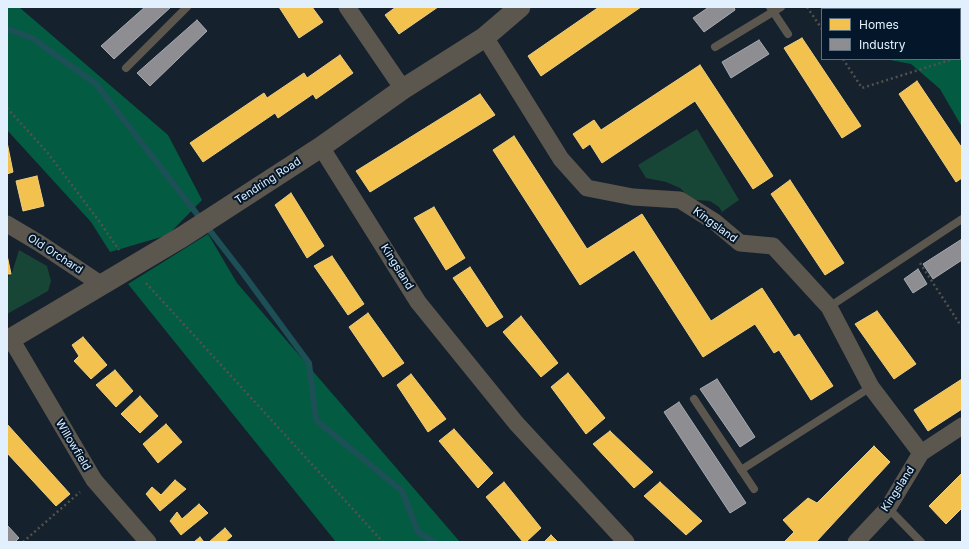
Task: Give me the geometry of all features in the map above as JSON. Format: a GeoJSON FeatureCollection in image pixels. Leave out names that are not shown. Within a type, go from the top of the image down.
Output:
{"type":"FeatureCollection","features":[{"type":"Feature","properties":{"kind":"street"},"geometry":{"type":"LineString","coordinates":[[347,7],[403,89]]}},
{"type":"Feature","properties":{"kind":"street","name":"Tendring Road"},"geometry":{"type":"LineString","coordinates":[[9,340],[182,237],[320,147],[403,89],[485,37],[520,7]]}},
{"type":"Feature","properties":{"kind":"street","name":"Kingsland"},"geometry":{"type":"LineString","coordinates":[[485,37],[561,159],[587,188],[633,197],[680,200],[715,222],[740,243],[772,246],[829,307],[871,387],[921,453]]}},
{"type":"Feature","properties":{"kind":"street","name":"Kingsland"},"geometry":{"type":"LineString","coordinates":[[320,147],[418,302],[516,424],[626,542]]}},
{"type":"Feature","properties":{"kind":"street","name":"Old Orchard"},"geometry":{"type":"LineString","coordinates":[[7,224],[39,243],[102,285]]}},
{"type":"Feature","properties":{"kind":"street","name":"Willowfield"},"geometry":{"type":"LineString","coordinates":[[9,340],[94,480],[148,542]]}},
{"type":"Feature","properties":{"kind":"street","name":"Kingsland"},"geometry":{"type":"LineString","coordinates":[[856,542],[888,508],[921,453],[962,426]]}},
{"type":"Feature","properties":{"kind":"lane"},"geometry":{"type":"LineString","coordinates":[[126,68],[188,7]]}},
{"type":"Feature","properties":{"kind":"lane"},"geometry":{"type":"LineString","coordinates":[[715,47],[771,9],[781,7]]}},
{"type":"Feature","properties":{"kind":"lane"},"geometry":{"type":"LineString","coordinates":[[771,9],[788,34]]}},
{"type":"Feature","properties":{"kind":"lane"},"geometry":{"type":"LineString","coordinates":[[829,307],[962,219]]}},
{"type":"Feature","properties":{"kind":"lane"},"geometry":{"type":"LineString","coordinates":[[741,470],[871,387]]}},
{"type":"Feature","properties":{"kind":"lane"},"geometry":{"type":"LineString","coordinates":[[694,399],[754,489]]}},
{"type":"Feature","properties":{"kind":"lane"},"geometry":{"type":"LineString","coordinates":[[888,508],[921,542]]}},
{"type":"Feature","properties":{"kind":"path"},"geometry":{"type":"LineString","coordinates":[[807,7],[821,28]]}},
{"type":"Feature","properties":{"kind":"path"},"geometry":{"type":"LineString","coordinates":[[843,60],[862,88],[950,60]]}},
{"type":"Feature","properties":{"kind":"path"},"geometry":{"type":"LineString","coordinates":[[7,108],[47,152],[99,221],[131,267],[383,542]]}},
{"type":"Feature","properties":{"kind":"path"},"geometry":{"type":"LineString","coordinates":[[912,252],[961,326]]}},
{"type":"Feature","properties":{"kind":"path"},"geometry":{"type":"LineString","coordinates":[[23,542],[94,480]]}},
{"type":"Feature","properties":{"kind":"green space"},"geometry":{"type":"Polygon","coordinates":[[[7,7],[19,7],[168,135],[202,200],[168,235],[110,252],[91,222],[7,130],[7,7]]]}},
{"type":"Feature","properties":{"kind":"green space"},"geometry":{"type":"Polygon","coordinates":[[[943,7],[944,8],[833,8],[943,7]]]}},
{"type":"Feature","properties":{"kind":"green space"},"geometry":{"type":"Polygon","coordinates":[[[961,43],[962,127],[940,89],[911,64],[890,60],[961,60],[961,43]]]}},
{"type":"Feature","properties":{"kind":"green space"},"geometry":{"type":"Polygon","coordinates":[[[697,129],[739,200],[722,212],[719,207],[710,201],[696,200],[689,197],[680,188],[666,182],[646,178],[638,165],[697,129]]]}},
{"type":"Feature","properties":{"kind":"green space"},"geometry":{"type":"Polygon","coordinates":[[[208,234],[237,283],[460,542],[336,542],[128,284],[208,234]]]}},
{"type":"Feature","properties":{"kind":"green space"},"geometry":{"type":"Polygon","coordinates":[[[19,250],[47,266],[51,281],[48,291],[7,314],[7,278],[12,273],[19,250]]]}},
{"type":"Feature","properties":{"kind":"building: Homes"},"geometry":{"type":"Polygon","coordinates":[[[279,7],[312,7],[323,22],[299,38],[279,7]]]}},
{"type":"Feature","properties":{"kind":"building: Homes"},"geometry":{"type":"Polygon","coordinates":[[[396,7],[438,7],[399,34],[385,15],[396,7]]]}},
{"type":"Feature","properties":{"kind":"building: Homes"},"geometry":{"type":"Polygon","coordinates":[[[599,7],[641,7],[541,76],[528,56],[599,7]]]}},
{"type":"Feature","properties":{"kind":"building: Homes"},"geometry":{"type":"Polygon","coordinates":[[[802,38],[861,126],[842,138],[784,48],[802,38]]]}},
{"type":"Feature","properties":{"kind":"building: Homes"},"geometry":{"type":"Polygon","coordinates":[[[340,55],[353,73],[316,99],[313,94],[278,118],[275,113],[203,162],[190,143],[264,93],[267,98],[304,73],[307,78],[340,55]]]}},
{"type":"Feature","properties":{"kind":"building: Homes"},"geometry":{"type":"Polygon","coordinates":[[[700,65],[773,176],[753,189],[695,101],[602,163],[590,144],[583,149],[573,134],[594,120],[601,130],[700,65]]]}},
{"type":"Feature","properties":{"kind":"building: Homes"},"geometry":{"type":"Polygon","coordinates":[[[917,81],[962,148],[962,178],[956,182],[899,94],[917,81]]]}},
{"type":"Feature","properties":{"kind":"building: Homes"},"geometry":{"type":"Polygon","coordinates":[[[480,94],[495,115],[370,192],[356,171],[480,94]]]}},
{"type":"Feature","properties":{"kind":"building: Homes"},"geometry":{"type":"Polygon","coordinates":[[[514,136],[587,249],[642,214],[711,321],[762,288],[794,337],[799,334],[833,386],[811,400],[779,350],[774,353],[755,324],[703,357],[634,250],[580,285],[493,150],[514,136]]]}},
{"type":"Feature","properties":{"kind":"building: Homes"},"geometry":{"type":"Polygon","coordinates":[[[7,142],[13,172],[7,174],[7,142]]]}},
{"type":"Feature","properties":{"kind":"building: Homes"},"geometry":{"type":"Polygon","coordinates":[[[37,176],[44,206],[23,211],[16,181],[37,176]]]}},
{"type":"Feature","properties":{"kind":"building: Homes"},"geometry":{"type":"Polygon","coordinates":[[[790,180],[844,263],[825,275],[771,194],[790,180]]]}},
{"type":"Feature","properties":{"kind":"building: Homes"},"geometry":{"type":"Polygon","coordinates":[[[291,193],[324,246],[307,258],[275,205],[291,193]]]}},
{"type":"Feature","properties":{"kind":"building: Homes"},"geometry":{"type":"Polygon","coordinates":[[[434,207],[465,258],[446,270],[414,218],[434,207]]]}},
{"type":"Feature","properties":{"kind":"building: Homes"},"geometry":{"type":"Polygon","coordinates":[[[7,255],[11,274],[7,274],[7,255]]]}},
{"type":"Feature","properties":{"kind":"building: Homes"},"geometry":{"type":"Polygon","coordinates":[[[332,256],[364,304],[348,315],[314,266],[332,256]]]}},
{"type":"Feature","properties":{"kind":"building: Homes"},"geometry":{"type":"Polygon","coordinates":[[[470,267],[503,317],[487,327],[453,278],[470,267]]]}},
{"type":"Feature","properties":{"kind":"building: Homes"},"geometry":{"type":"Polygon","coordinates":[[[877,311],[916,364],[894,379],[855,324],[877,311]]]}},
{"type":"Feature","properties":{"kind":"building: Homes"},"geometry":{"type":"Polygon","coordinates":[[[368,313],[404,363],[383,377],[349,327],[368,313]]]}},
{"type":"Feature","properties":{"kind":"building: Homes"},"geometry":{"type":"Polygon","coordinates":[[[521,316],[558,363],[541,377],[503,332],[521,316]]]}},
{"type":"Feature","properties":{"kind":"building: Homes"},"geometry":{"type":"Polygon","coordinates":[[[83,337],[107,365],[91,379],[74,361],[79,356],[72,345],[83,337]]]}},
{"type":"Feature","properties":{"kind":"building: Homes"},"geometry":{"type":"Polygon","coordinates":[[[115,370],[133,391],[116,407],[96,385],[115,370]]]}},
{"type":"Feature","properties":{"kind":"building: Homes"},"geometry":{"type":"Polygon","coordinates":[[[568,373],[605,418],[586,434],[551,387],[568,373]]]}},
{"type":"Feature","properties":{"kind":"building: Homes"},"geometry":{"type":"Polygon","coordinates":[[[411,374],[446,419],[428,432],[397,385],[411,374]]]}},
{"type":"Feature","properties":{"kind":"building: Homes"},"geometry":{"type":"Polygon","coordinates":[[[962,379],[962,409],[928,431],[914,410],[962,379]]]}},
{"type":"Feature","properties":{"kind":"building: Homes"},"geometry":{"type":"Polygon","coordinates":[[[140,396],[158,416],[140,433],[121,414],[140,396]]]}},
{"type":"Feature","properties":{"kind":"building: Homes"},"geometry":{"type":"Polygon","coordinates":[[[7,424],[70,494],[56,506],[7,453],[7,424]]]}},
{"type":"Feature","properties":{"kind":"building: Homes"},"geometry":{"type":"Polygon","coordinates":[[[166,424],[182,442],[158,463],[143,444],[166,424]]]}},
{"type":"Feature","properties":{"kind":"building: Homes"},"geometry":{"type":"Polygon","coordinates":[[[454,429],[493,473],[478,488],[439,441],[454,429]]]}},
{"type":"Feature","properties":{"kind":"building: Homes"},"geometry":{"type":"Polygon","coordinates":[[[610,431],[653,472],[634,488],[593,444],[610,431]]]}},
{"type":"Feature","properties":{"kind":"building: Homes"},"geometry":{"type":"Polygon","coordinates":[[[874,446],[890,462],[816,542],[784,542],[794,532],[783,520],[808,498],[817,503],[874,446]]]}},
{"type":"Feature","properties":{"kind":"building: Homes"},"geometry":{"type":"Polygon","coordinates":[[[962,473],[962,508],[946,524],[929,506],[962,473]]]}},
{"type":"Feature","properties":{"kind":"building: Homes"},"geometry":{"type":"Polygon","coordinates":[[[175,480],[186,489],[160,511],[146,494],[152,487],[161,495],[175,480]]]}},
{"type":"Feature","properties":{"kind":"building: Homes"},"geometry":{"type":"Polygon","coordinates":[[[504,482],[541,528],[526,542],[523,542],[486,497],[504,482]]]}},
{"type":"Feature","properties":{"kind":"building: Homes"},"geometry":{"type":"Polygon","coordinates":[[[660,482],[702,521],[686,535],[644,496],[660,482]]]}},
{"type":"Feature","properties":{"kind":"building: Homes"},"geometry":{"type":"Polygon","coordinates":[[[199,504],[208,513],[181,535],[170,521],[177,512],[182,519],[199,504]]]}},
{"type":"Feature","properties":{"kind":"building: Homes"},"geometry":{"type":"Polygon","coordinates":[[[225,528],[232,536],[225,542],[209,542],[225,528]]]}},
{"type":"Feature","properties":{"kind":"building: Homes"},"geometry":{"type":"Polygon","coordinates":[[[551,535],[558,542],[544,542],[551,535]]]}},
{"type":"Feature","properties":{"kind":"building: Homes"},"geometry":{"type":"Polygon","coordinates":[[[200,537],[204,542],[194,542],[200,537]]]}},
{"type":"Feature","properties":{"kind":"building: Industry"},"geometry":{"type":"Polygon","coordinates":[[[145,7],[171,7],[114,59],[101,46],[145,7]]]}},
{"type":"Feature","properties":{"kind":"building: Industry"},"geometry":{"type":"Polygon","coordinates":[[[709,7],[734,7],[735,10],[704,32],[693,18],[709,7]]]}},
{"type":"Feature","properties":{"kind":"building: Industry"},"geometry":{"type":"Polygon","coordinates":[[[197,20],[207,31],[150,86],[137,73],[197,20]]]}},
{"type":"Feature","properties":{"kind":"building: Industry"},"geometry":{"type":"Polygon","coordinates":[[[759,40],[769,54],[731,78],[722,62],[759,40]]]}},
{"type":"Feature","properties":{"kind":"building: Industry"},"geometry":{"type":"Polygon","coordinates":[[[962,239],[962,260],[933,279],[923,264],[962,239]]]}},
{"type":"Feature","properties":{"kind":"building: Industry"},"geometry":{"type":"Polygon","coordinates":[[[918,269],[927,284],[913,293],[904,279],[918,269]]]}},
{"type":"Feature","properties":{"kind":"building: Industry"},"geometry":{"type":"Polygon","coordinates":[[[717,379],[755,437],[740,447],[700,389],[717,379]]]}},
{"type":"Feature","properties":{"kind":"building: Industry"},"geometry":{"type":"Polygon","coordinates":[[[679,402],[746,503],[730,513],[664,412],[679,402]]]}},
{"type":"Feature","properties":{"kind":"building: Industry"},"geometry":{"type":"Polygon","coordinates":[[[7,525],[19,538],[15,542],[7,542],[7,525]]]}},
{"type":"Feature","properties":{"kind":"waterway"},"geometry":{"type":"LineString","coordinates":[[7,29],[32,38],[96,84],[242,272],[309,363],[316,420],[402,491],[418,532],[434,542]]}}]}
